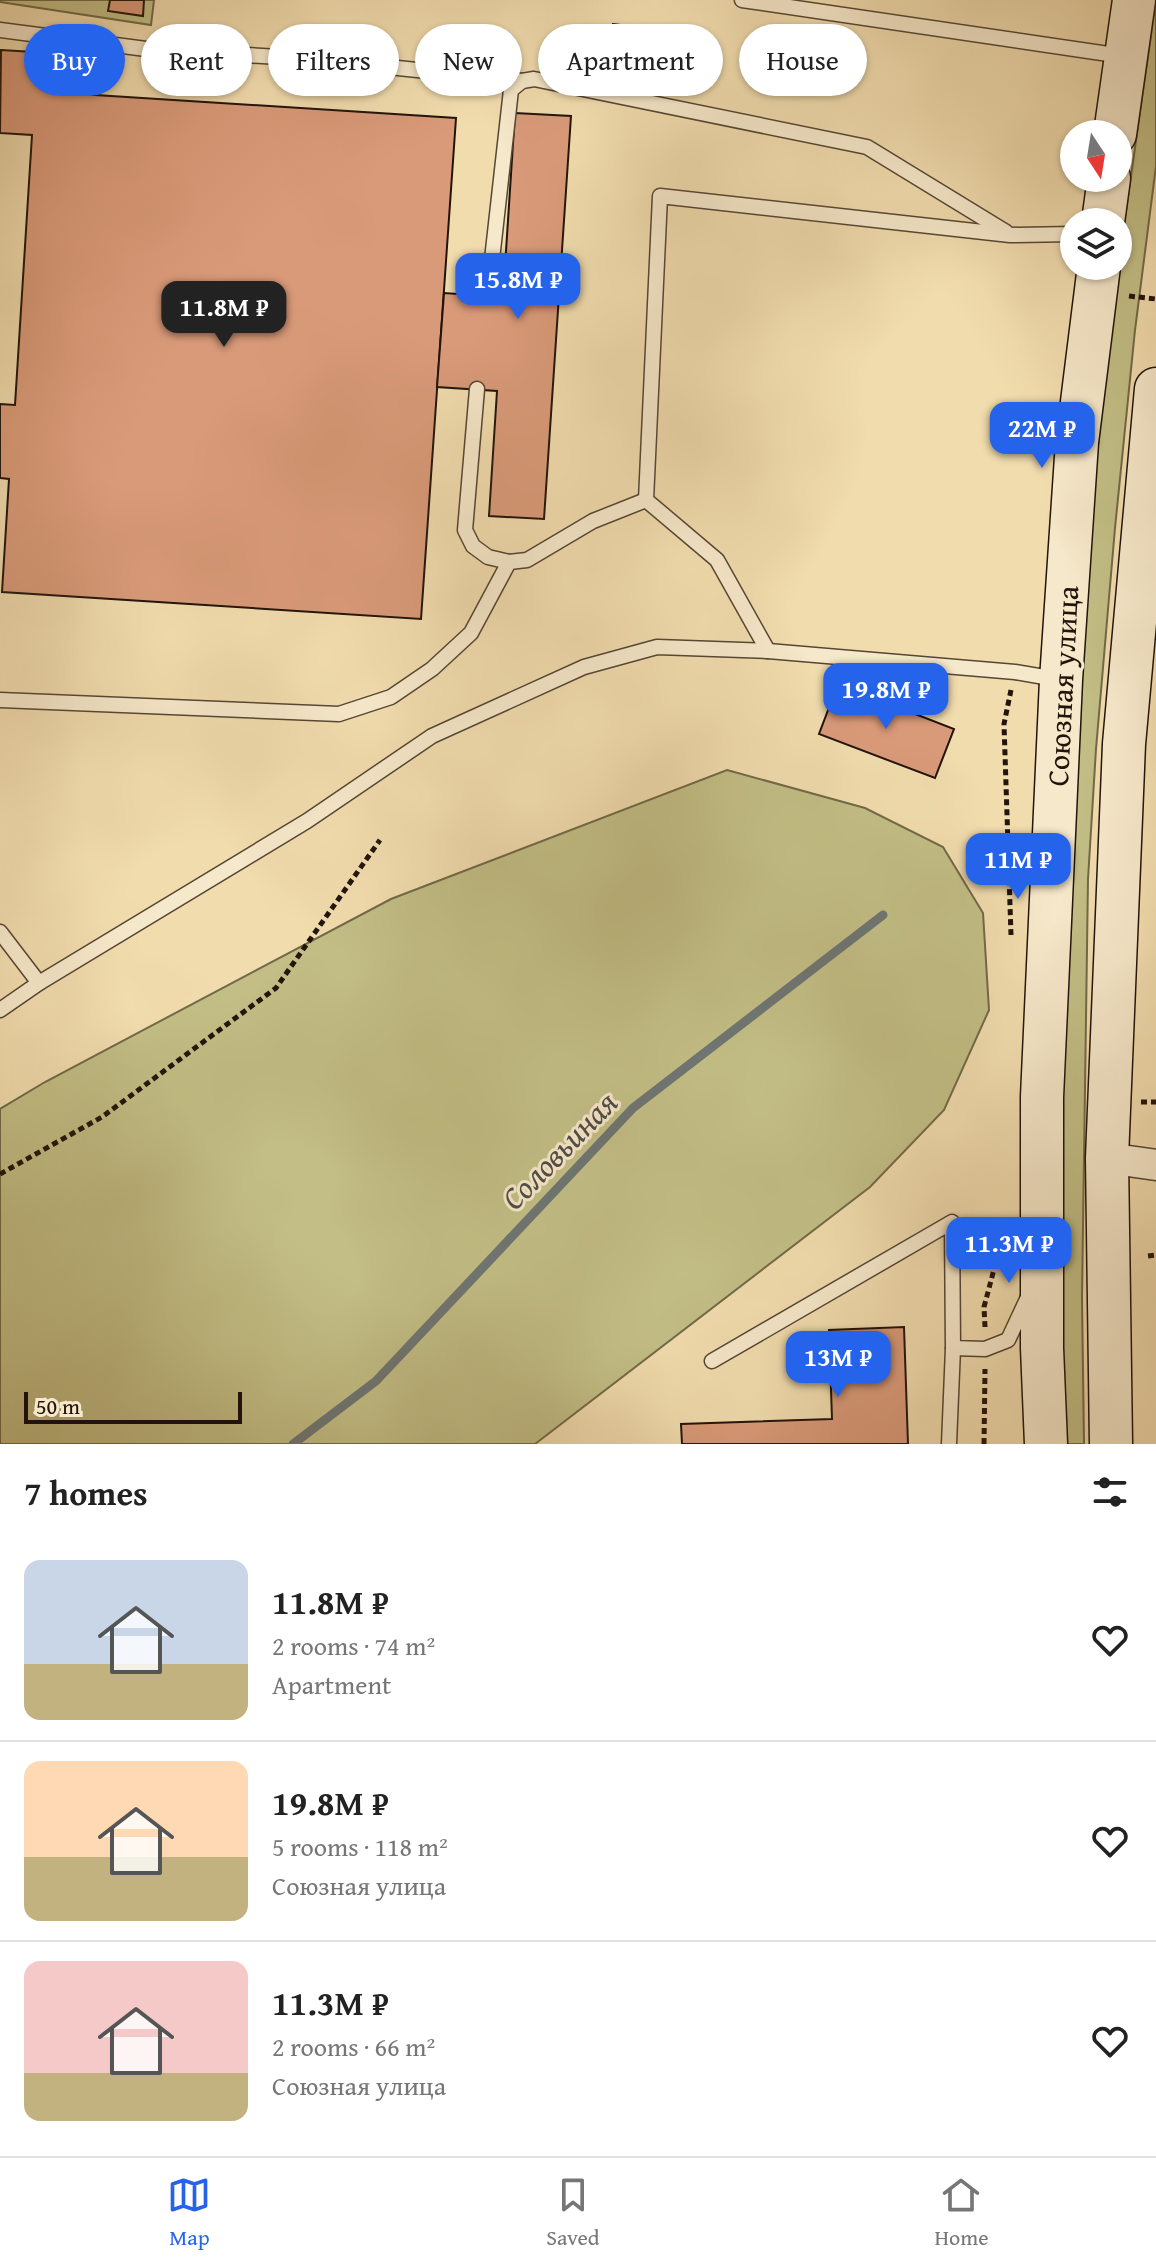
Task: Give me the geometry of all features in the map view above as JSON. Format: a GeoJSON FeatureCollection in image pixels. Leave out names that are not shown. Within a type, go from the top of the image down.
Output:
{"type":"FeatureCollection","features":[{"type":"Feature","properties":{"kind":"main road"},"geometry":{"type":"LineString","coordinates":[[1117,120],[1134,0]]}},
{"type":"Feature","properties":{"kind":"main road","name":"Союзная улица"},"geometry":{"type":"LineString","coordinates":[[1046,1444],[1042,1111],[1061,680],[1077,442],[1097,280]]}},
{"type":"Feature","properties":{"kind":"main road"},"geometry":{"type":"LineString","coordinates":[[1111,1444],[1107,1158],[1124,744],[1156,389]]}},
{"type":"Feature","properties":{"kind":"street"},"geometry":{"type":"LineString","coordinates":[[1107,1158],[1156,1165]]}},
{"type":"Feature","properties":{"kind":"lane"},"geometry":{"type":"LineString","coordinates":[[748,0],[1126,56]]}},
{"type":"Feature","properties":{"kind":"lane"},"geometry":{"type":"LineString","coordinates":[[0,30],[146,49],[312,59],[415,70]]}},
{"type":"Feature","properties":{"kind":"lane"},"geometry":{"type":"LineString","coordinates":[[522,81],[534,79],[867,147],[1010,235]]}},
{"type":"Feature","properties":{"kind":"lane"},"geometry":{"type":"LineString","coordinates":[[488,295],[510,96]]}},
{"type":"Feature","properties":{"kind":"lane"},"geometry":{"type":"LineString","coordinates":[[646,500],[660,196],[1010,235],[1060,234]]}},
{"type":"Feature","properties":{"kind":"lane"},"geometry":{"type":"LineString","coordinates":[[477,389],[465,530],[473,546],[488,557],[509,562],[527,560],[593,521],[646,500]]}},
{"type":"Feature","properties":{"kind":"lane"},"geometry":{"type":"LineString","coordinates":[[646,500],[717,560],[768,651]]}},
{"type":"Feature","properties":{"kind":"lane"},"geometry":{"type":"LineString","coordinates":[[0,700],[339,714],[391,697],[432,669],[471,633],[509,562]]}},
{"type":"Feature","properties":{"kind":"lane"},"geometry":{"type":"LineString","coordinates":[[0,1010],[39,983],[307,821],[432,736],[584,667],[657,647],[768,651],[1015,672],[1061,680]]}},
{"type":"Feature","properties":{"kind":"lane"},"geometry":{"type":"LineString","coordinates":[[0,932],[39,983]]}},
{"type":"Feature","properties":{"kind":"lane"},"geometry":{"type":"LineString","coordinates":[[712,1361],[952,1222],[953,1348],[949,1444]]}},
{"type":"Feature","properties":{"kind":"lane"},"geometry":{"type":"LineString","coordinates":[[953,1348],[985,1349],[1008,1340],[1042,1265]]}},
{"type":"Feature","properties":{"kind":"path"},"geometry":{"type":"LineString","coordinates":[[0,1174],[102,1117],[276,988],[380,840]]}},
{"type":"Feature","properties":{"kind":"path"},"geometry":{"type":"LineString","coordinates":[[1148,1256],[1156,1255]]}},
{"type":"Feature","properties":{"kind":"path"},"geometry":{"type":"LineString","coordinates":[[984,1444],[985,1349]]}},
{"type":"Feature","properties":{"kind":"shaded area"},"geometry":{"type":"Polygon","coordinates":[[[0,0],[154,0],[151,24],[0,0]]]}},
{"type":"Feature","properties":{"kind":"shaded area"},"geometry":{"type":"Polygon","coordinates":[[[1156,0],[1156,166],[1135,330],[1115,528],[1088,879],[1082,1297],[1084,1444],[1059,1444],[1060,1021],[1090,527],[1116,280],[1132,280],[1132,208],[1126,208],[1129,192],[1132,192],[1132,169],[1156,0]]]}},
{"type":"Feature","properties":{"kind":"shaded area"},"geometry":{"type":"Polygon","coordinates":[[[727,770],[865,808],[943,847],[983,913],[989,1010],[944,1110],[870,1187],[535,1444],[0,1444],[0,1109],[45,1082],[391,899],[727,770]]]}},
{"type":"Feature","properties":{"kind":"building"},"geometry":{"type":"Polygon","coordinates":[[[110,0],[144,0],[143,16],[108,11],[110,0]]]}},
{"type":"Feature","properties":{"kind":"building"},"geometry":{"type":"Polygon","coordinates":[[[1,50],[24,51],[24,96],[111,96],[456,118],[421,619],[2,592],[9,479],[0,478],[0,404],[15,405],[32,135],[0,133],[1,50]]]}},
{"type":"Feature","properties":{"kind":"building"},"geometry":{"type":"Polygon","coordinates":[[[515,113],[571,116],[544,519],[489,516],[497,391],[437,387],[444,293],[503,297],[515,113]]]}},
{"type":"Feature","properties":{"kind":"building"},"geometry":{"type":"Polygon","coordinates":[[[838,684],[954,729],[935,778],[819,734],[838,684]]]}},
{"type":"Feature","properties":{"kind":"building"},"geometry":{"type":"Polygon","coordinates":[[[904,1327],[908,1444],[682,1444],[681,1424],[832,1419],[829,1330],[904,1327]]]}},
{"type":"Feature","properties":{"kind":"waterway","name":"Соловьиная"},"geometry":{"type":"LineString","coordinates":[[293,1444],[376,1381],[633,1108],[883,915]]}}]}
